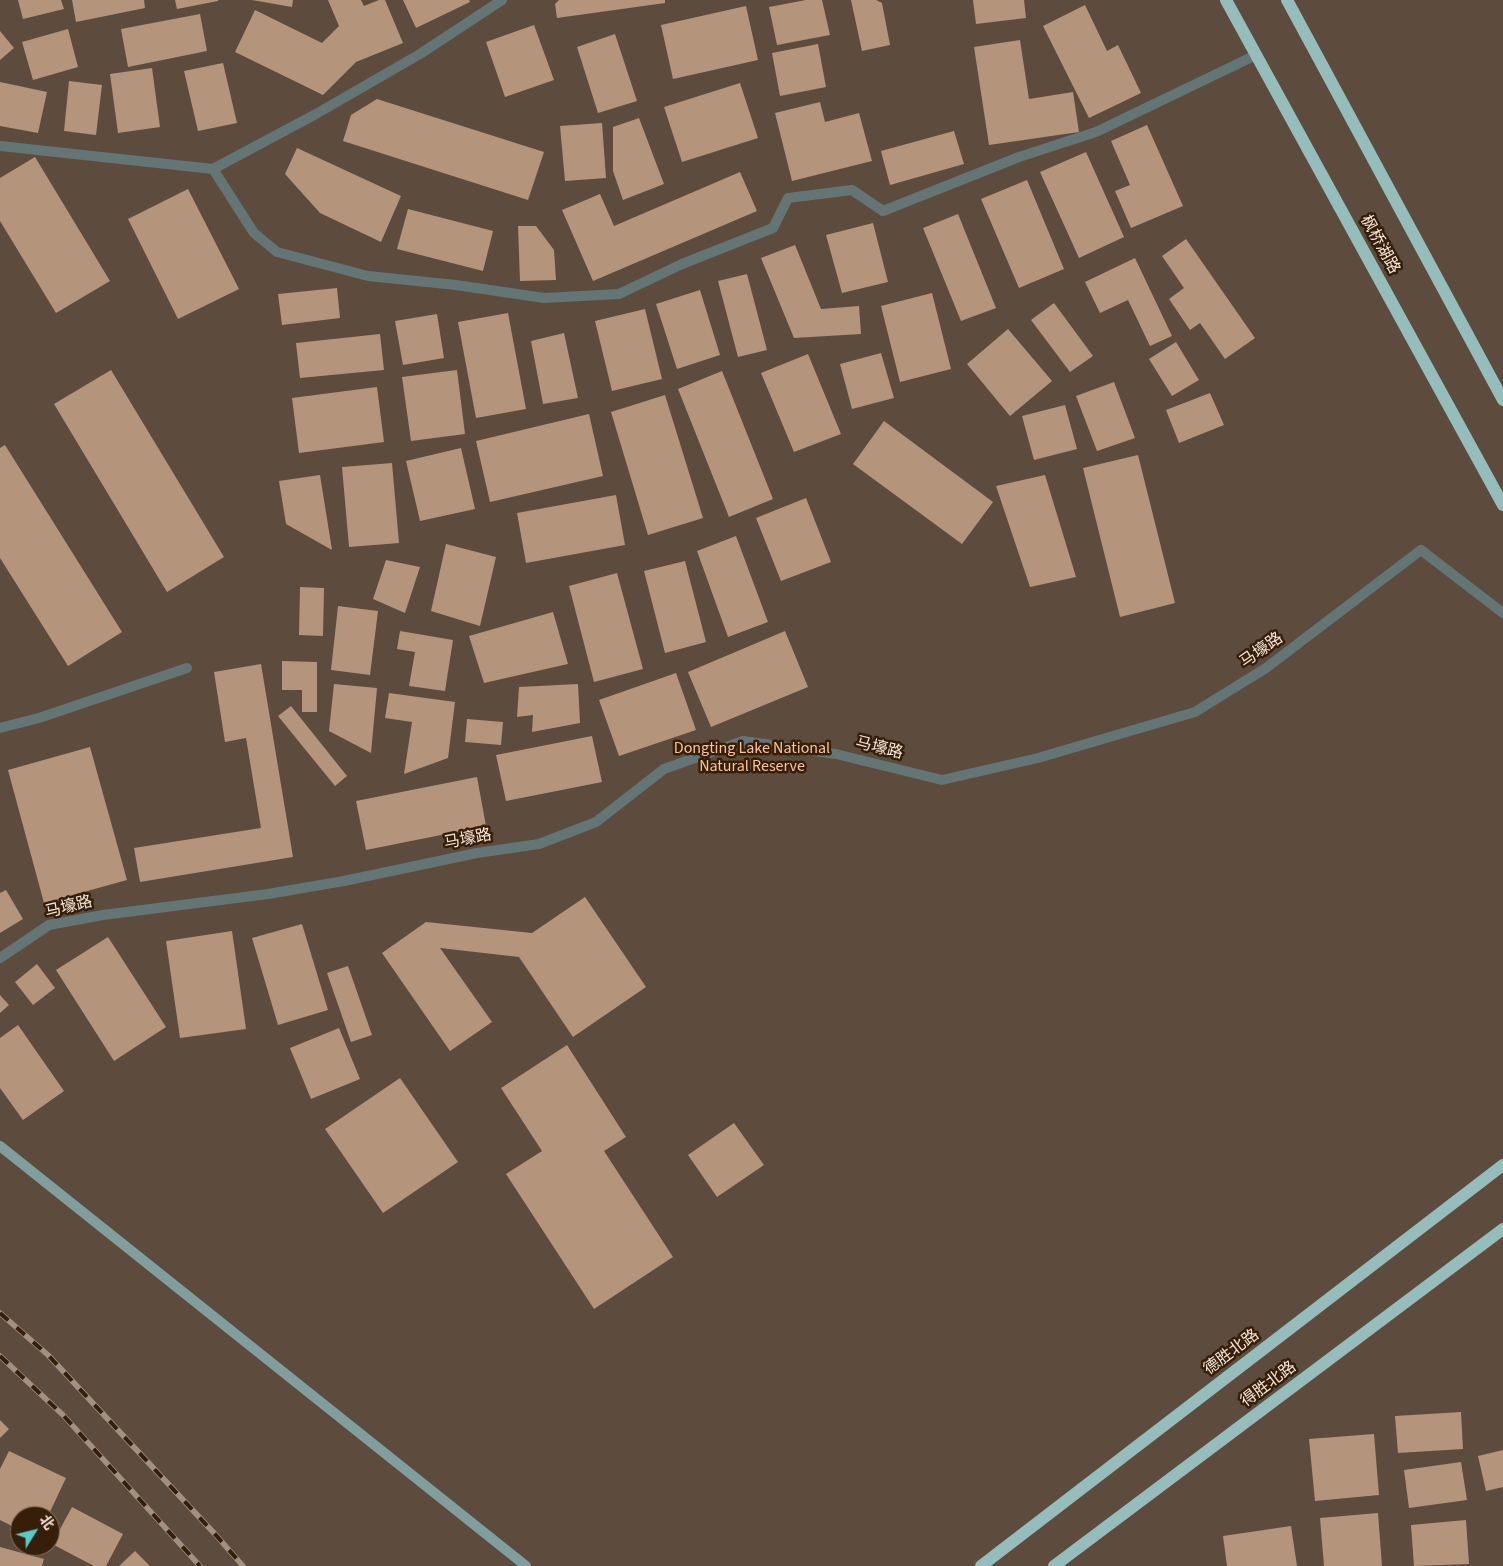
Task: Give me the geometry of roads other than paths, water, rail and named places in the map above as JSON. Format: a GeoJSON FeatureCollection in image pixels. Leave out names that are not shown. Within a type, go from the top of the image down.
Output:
{"type":"FeatureCollection","features":[{"type":"Feature","properties":{"kind":"main road","name":"枫桥湖路"},"geometry":{"type":"LineString","coordinates":[[1226,0],[1503,505]]}},
{"type":"Feature","properties":{"kind":"main road"},"geometry":{"type":"LineString","coordinates":[[1287,0],[1503,400]]}},
{"type":"Feature","properties":{"kind":"main road","name":"德胜北路"},"geometry":{"type":"LineString","coordinates":[[981,1566],[1503,1166]]}},
{"type":"Feature","properties":{"kind":"main road","name":"得胜北路"},"geometry":{"type":"LineString","coordinates":[[1054,1566],[1503,1230]]}},
{"type":"Feature","properties":{"kind":"street"},"geometry":{"type":"LineString","coordinates":[[0,146],[213,169],[316,114],[420,54],[502,0]]}},
{"type":"Feature","properties":{"kind":"street"},"geometry":{"type":"LineString","coordinates":[[213,169],[254,233],[277,252],[368,276],[456,285],[544,298],[619,294],[682,264],[773,228],[788,198],[852,190],[883,211],[1019,157],[1096,132],[1256,55]]}},
{"type":"Feature","properties":{"kind":"street","name":"马壕路"},"geometry":{"type":"LineString","coordinates":[[0,958],[49,925],[268,894],[344,881],[478,853],[539,844],[596,822],[664,769],[743,741],[836,754],[942,780],[1038,758],[1195,712],[1266,668],[1421,550],[1503,613]]}},
{"type":"Feature","properties":{"kind":"street"},"geometry":{"type":"LineString","coordinates":[[0,728],[39,718],[187,668]]}},
{"type":"Feature","properties":{"kind":"street"},"geometry":{"type":"LineString","coordinates":[[0,1146],[526,1566]]}},
{"type":"Feature","properties":{"kind":"railway"},"geometry":{"type":"LineString","coordinates":[[0,1313],[48,1355],[243,1566]]}},
{"type":"Feature","properties":{"kind":"railway"},"geometry":{"type":"LineString","coordinates":[[0,1356],[63,1415],[200,1566]]}},
{"type":"Feature","properties":{"kind":"park label","name":"Dongting Lake National Natural Reserve"},"geometry":{"type":"Point","coordinates":[752,758]}}]}
